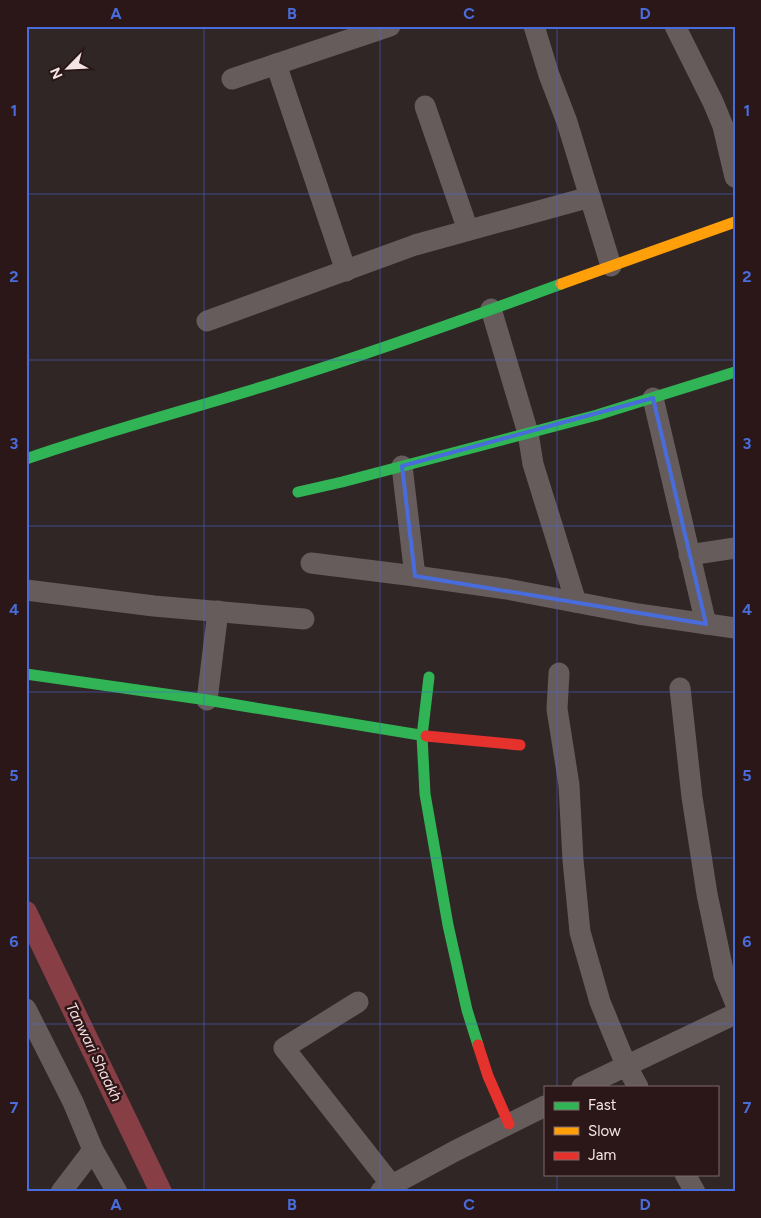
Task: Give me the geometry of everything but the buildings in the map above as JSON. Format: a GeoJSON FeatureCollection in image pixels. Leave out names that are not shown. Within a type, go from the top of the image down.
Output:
{"type":"FeatureCollection","features":[{"type":"Feature","properties":{"kind":"street"},"geometry":{"type":"LineString","coordinates":[[232,79],[390,26]]}},
{"type":"Feature","properties":{"kind":"street"},"geometry":{"type":"LineString","coordinates":[[534,26],[549,75],[567,122],[611,266]]}},
{"type":"Feature","properties":{"kind":"street"},"geometry":{"type":"LineString","coordinates":[[675,26],[723,126],[735,177]]}},
{"type":"Feature","properties":{"kind":"street"},"geometry":{"type":"LineString","coordinates":[[276,64],[346,271]]}},
{"type":"Feature","properties":{"kind":"street"},"geometry":{"type":"LineString","coordinates":[[425,106],[468,230]]}},
{"type":"Feature","properties":{"kind":"street"},"geometry":{"type":"LineString","coordinates":[[207,321],[415,245],[590,197]]}},
{"type":"Feature","properties":{"kind":"street"},"geometry":{"type":"LineString","coordinates":[[26,459],[64,445],[297,376],[735,222]]}},
{"type":"Feature","properties":{"kind":"street"},"geometry":{"type":"LineString","coordinates":[[491,309],[528,433],[533,464],[576,602]]}},
{"type":"Feature","properties":{"kind":"street"},"geometry":{"type":"LineString","coordinates":[[298,492],[598,415],[735,372]]}},
{"type":"Feature","properties":{"kind":"street"},"geometry":{"type":"LineString","coordinates":[[653,398],[706,624]]}},
{"type":"Feature","properties":{"kind":"street"},"geometry":{"type":"LineString","coordinates":[[402,466],[415,576]]}},
{"type":"Feature","properties":{"kind":"street"},"geometry":{"type":"LineString","coordinates":[[689,555],[735,548]]}},
{"type":"Feature","properties":{"kind":"street"},"geometry":{"type":"LineString","coordinates":[[312,563],[507,589],[638,614],[735,628]]}},
{"type":"Feature","properties":{"kind":"street"},"geometry":{"type":"LineString","coordinates":[[26,590],[154,606],[304,618]]}},
{"type":"Feature","properties":{"kind":"street"},"geometry":{"type":"LineString","coordinates":[[207,700],[218,611]]}},
{"type":"Feature","properties":{"kind":"street"},"geometry":{"type":"LineString","coordinates":[[559,673],[557,709],[569,786],[573,860],[580,932],[600,1002],[626,1065],[637,1086]]}},
{"type":"Feature","properties":{"kind":"street"},"geometry":{"type":"LineString","coordinates":[[26,674],[207,700],[422,736],[520,746]]}},
{"type":"Feature","properties":{"kind":"street"},"geometry":{"type":"LineString","coordinates":[[429,677],[422,736],[425,794],[448,925],[467,1010],[488,1076],[508,1124]]}},
{"type":"Feature","properties":{"kind":"street"},"geometry":{"type":"LineString","coordinates":[[680,688],[692,797],[707,894],[724,975],[735,1002]]}},
{"type":"Feature","properties":{"kind":"street"},"geometry":{"type":"LineString","coordinates":[[358,1002],[284,1048],[389,1190],[455,1151],[544,1106]]}},
{"type":"Feature","properties":{"kind":"street"},"geometry":{"type":"LineString","coordinates":[[26,1009],[73,1102],[93,1150],[118,1192]]}},
{"type":"Feature","properties":{"kind":"street"},"geometry":{"type":"LineString","coordinates":[[584,1086],[735,1014]]}},
{"type":"Feature","properties":{"kind":"street"},"geometry":{"type":"LineString","coordinates":[[61,1192],[93,1150]]}},
{"type":"Feature","properties":{"kind":"street"},"geometry":{"type":"LineString","coordinates":[[686,1176],[695,1192]]}},
{"type":"Feature","properties":{"kind":"highlighted area"},"geometry":{"type":"Polygon","coordinates":[[[653,398],[706,624],[415,576],[402,466],[653,398]]]}},
{"type":"Feature","properties":{"kind":"waterway","name":"Tanwari Shaakh"},"geometry":{"type":"LineString","coordinates":[[26,912],[161,1192]]}},
{"type":"Feature","properties":{"kind":"traffic: fast"},"geometry":{"type":"LineString","coordinates":[[26,459],[93,437],[263,387],[430,332],[561,284]]}},
{"type":"Feature","properties":{"kind":"traffic: fast"},"geometry":{"type":"LineString","coordinates":[[298,492],[597,415],[735,372]]}},
{"type":"Feature","properties":{"kind":"traffic: fast"},"geometry":{"type":"LineString","coordinates":[[26,674],[207,700],[426,736]]}},
{"type":"Feature","properties":{"kind":"traffic: fast"},"geometry":{"type":"LineString","coordinates":[[429,677],[422,736],[425,794],[448,925],[467,1010],[478,1045]]}},
{"type":"Feature","properties":{"kind":"traffic: slow"},"geometry":{"type":"LineString","coordinates":[[561,284],[735,222]]}},
{"type":"Feature","properties":{"kind":"traffic: jam"},"geometry":{"type":"LineString","coordinates":[[426,736],[520,745]]}},
{"type":"Feature","properties":{"kind":"traffic: jam"},"geometry":{"type":"LineString","coordinates":[[478,1045],[488,1076],[509,1124]]}}]}
